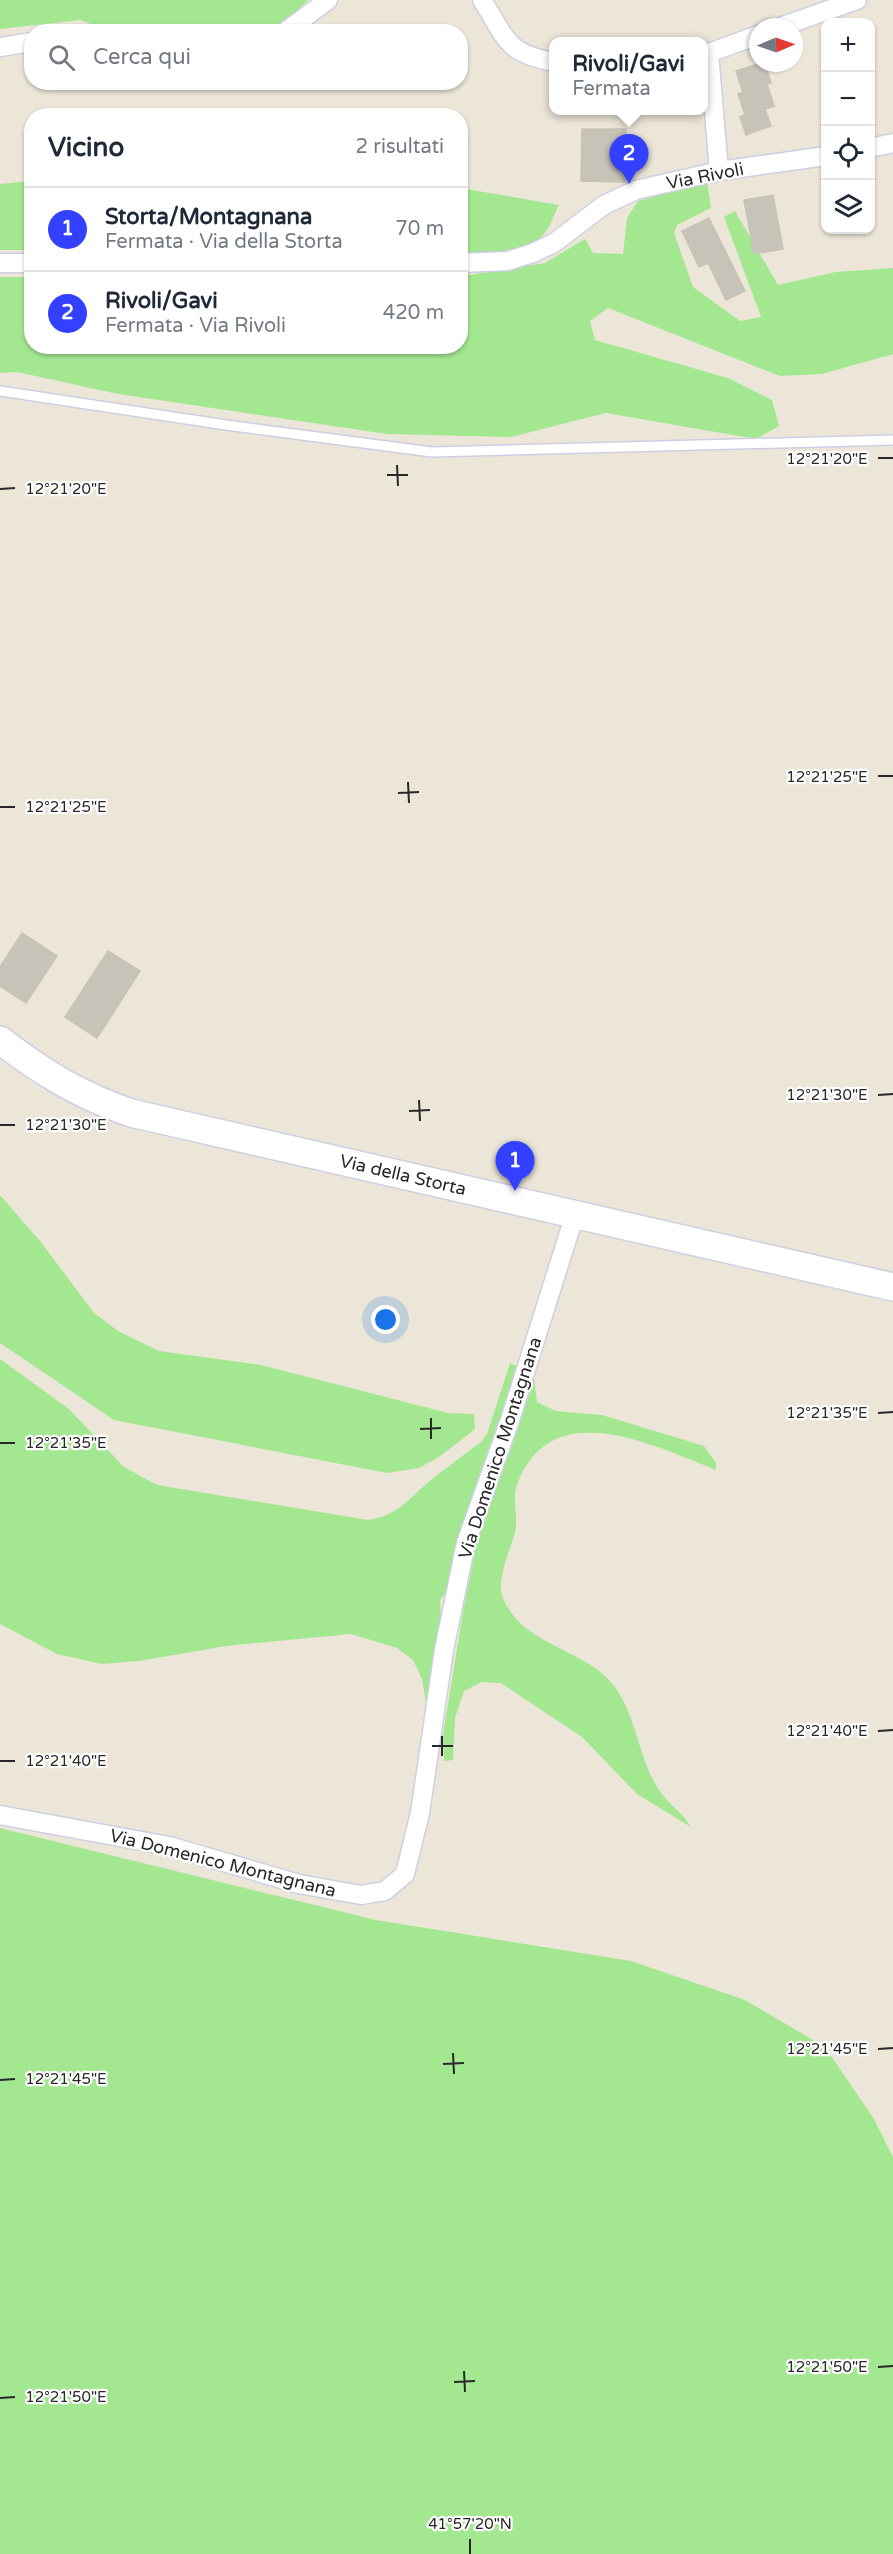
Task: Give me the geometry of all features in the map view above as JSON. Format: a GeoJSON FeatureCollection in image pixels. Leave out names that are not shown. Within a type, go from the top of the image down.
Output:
{"type":"FeatureCollection","features":[{"type":"Feature","properties":{"kind":"main road","name":"Via della Storta"},"geometry":{"type":"LineString","coordinates":[[0,1040],[43,1073],[64,1085],[131,1113],[893,1287]]}},
{"type":"Feature","properties":{"kind":"street"},"geometry":{"type":"LineString","coordinates":[[296,24],[328,0]]}},
{"type":"Feature","properties":{"kind":"street"},"geometry":{"type":"LineString","coordinates":[[482,0],[518,52],[528,57],[549,61]]}},
{"type":"Feature","properties":{"kind":"street"},"geometry":{"type":"LineString","coordinates":[[803,19],[857,0]]}},
{"type":"Feature","properties":{"kind":"street"},"geometry":{"type":"LineString","coordinates":[[708,53],[749,38]]}},
{"type":"Feature","properties":{"kind":"street"},"geometry":{"type":"LineString","coordinates":[[0,46],[24,43]]}},
{"type":"Feature","properties":{"kind":"street"},"geometry":{"type":"LineString","coordinates":[[708,71],[720,171]]}},
{"type":"Feature","properties":{"kind":"street"},"geometry":{"type":"LineString","coordinates":[[875,147],[893,144]]}},
{"type":"Feature","properties":{"kind":"street","name":"Via Rivoli"},"geometry":{"type":"LineString","coordinates":[[468,263],[508,261],[533,253],[554,243],[604,205],[636,190],[720,171],[821,157]]}},
{"type":"Feature","properties":{"kind":"street"},"geometry":{"type":"LineString","coordinates":[[0,263],[24,263]]}},
{"type":"Feature","properties":{"kind":"street","name":"Via Domenico Montagnana"},"geometry":{"type":"LineString","coordinates":[[0,1815],[169,1846],[299,1884],[362,1895],[385,1891],[405,1874],[420,1813],[444,1650],[466,1543],[510,1420],[574,1214]]}},
{"type":"Feature","properties":{"kind":"lane"},"geometry":{"type":"LineString","coordinates":[[0,391],[226,425],[432,452],[893,441]]}},
{"type":"Feature","properties":{"kind":"green space"},"geometry":{"type":"Polygon","coordinates":[[[0,0],[308,0],[282,24],[91,24],[80,20],[24,24],[24,26],[0,29],[0,0]]]}},
{"type":"Feature","properties":{"kind":"green space"},"geometry":{"type":"Polygon","coordinates":[[[24,182],[24,250],[0,250],[0,184],[24,182]]]}},
{"type":"Feature","properties":{"kind":"green space"},"geometry":{"type":"Polygon","coordinates":[[[707,182],[711,208],[677,225],[674,233],[693,287],[740,321],[761,317],[724,217],[735,211],[778,285],[836,272],[893,268],[893,354],[822,374],[780,376],[608,308],[590,321],[595,340],[728,378],[772,400],[779,426],[756,439],[606,413],[511,437],[387,434],[118,394],[17,372],[0,373],[0,277],[24,277],[24,354],[468,354],[468,275],[545,263],[585,239],[593,253],[623,254],[627,218],[638,201],[707,182]]]}},
{"type":"Feature","properties":{"kind":"green space"},"geometry":{"type":"Polygon","coordinates":[[[468,189],[559,205],[550,225],[535,242],[515,251],[468,254],[468,189]]]}},
{"type":"Feature","properties":{"kind":"green space"},"geometry":{"type":"Polygon","coordinates":[[[0,1195],[40,1241],[94,1313],[118,1331],[159,1351],[261,1365],[448,1413],[474,1414],[475,1429],[439,1457],[419,1468],[387,1473],[114,1420],[0,1343],[0,1195]]]}},
{"type":"Feature","properties":{"kind":"green space"},"geometry":{"type":"Polygon","coordinates":[[[0,1359],[69,1409],[124,1467],[157,1485],[368,1520],[387,1515],[395,1510],[481,1442],[487,1434],[510,1363],[519,1367],[451,1586],[440,1600],[442,1632],[424,1726],[426,1703],[422,1679],[413,1660],[397,1648],[351,1634],[226,1646],[139,1661],[102,1664],[57,1654],[0,1624],[0,1359]]]}},
{"type":"Feature","properties":{"kind":"green space"},"geometry":{"type":"Polygon","coordinates":[[[534,1378],[537,1402],[556,1411],[602,1415],[704,1446],[716,1463],[716,1470],[664,1449],[607,1434],[580,1433],[555,1440],[534,1455],[516,1487],[516,1527],[501,1581],[503,1598],[510,1612],[520,1623],[545,1640],[586,1662],[611,1682],[628,1711],[644,1759],[659,1790],[691,1827],[637,1794],[582,1737],[501,1683],[482,1682],[464,1691],[455,1718],[453,1760],[444,1761],[443,1734],[482,1515],[517,1432],[534,1378]]]}},
{"type":"Feature","properties":{"kind":"green space"},"geometry":{"type":"Polygon","coordinates":[[[0,1828],[376,1920],[631,1961],[745,2000],[825,2047],[874,2119],[893,2157],[893,2554],[0,2554],[0,1828]]]}},
{"type":"Feature","properties":{"kind":"building"},"geometry":{"type":"Polygon","coordinates":[[[749,67],[749,72],[768,72],[771,83],[767,84],[774,106],[765,109],[771,126],[746,135],[740,117],[745,115],[738,94],[743,92],[736,71],[749,67]]]}},
{"type":"Feature","properties":{"kind":"building"},"geometry":{"type":"Polygon","coordinates":[[[582,129],[626,129],[625,182],[581,181],[582,129]]]}},
{"type":"Feature","properties":{"kind":"building"},"geometry":{"type":"Polygon","coordinates":[[[773,195],[783,249],[754,254],[744,200],[773,195]]]}},
{"type":"Feature","properties":{"kind":"building"},"geometry":{"type":"Polygon","coordinates":[[[709,218],[745,291],[726,300],[708,263],[699,267],[682,231],[709,218]]]}},
{"type":"Feature","properties":{"kind":"building"},"geometry":{"type":"Polygon","coordinates":[[[22,933],[57,956],[26,1003],[0,986],[0,967],[22,933]]]}},
{"type":"Feature","properties":{"kind":"building"},"geometry":{"type":"Polygon","coordinates":[[[108,951],[140,971],[97,1038],[65,1017],[108,951]]]}},
{"type":"Feature","properties":{"kind":"place","name":"Rivoli/Gavi"},"geometry":{"type":"Point","coordinates":[629,184]}},
{"type":"Feature","properties":{"kind":"place","name":"Storta/Montagnana"},"geometry":{"type":"Point","coordinates":[515,1191]}}]}
